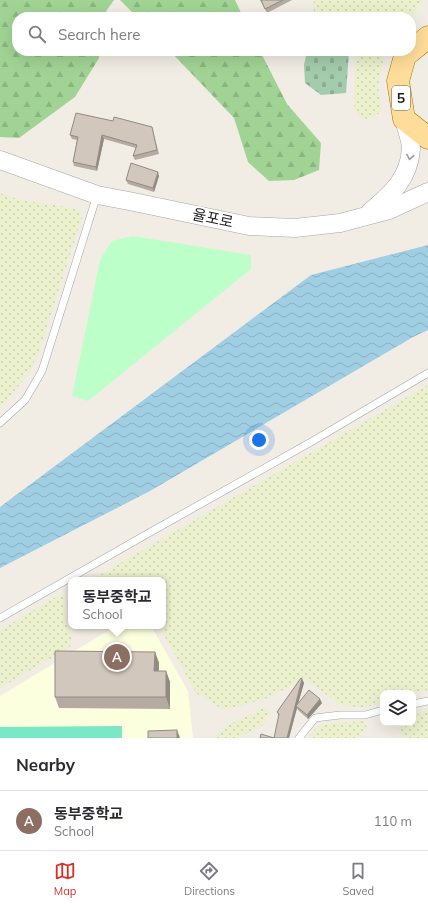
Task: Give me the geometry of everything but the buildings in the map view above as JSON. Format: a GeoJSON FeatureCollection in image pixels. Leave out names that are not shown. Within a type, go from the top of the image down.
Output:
{"type":"FeatureCollection","features":[{"type":"Feature","properties":{"kind":"main road","name":"5"},"geometry":{"type":"LineString","coordinates":[[416,47],[428,37]]}},
{"type":"Feature","properties":{"kind":"main road","name":"5"},"geometry":{"type":"LineString","coordinates":[[405,56],[398,81],[404,119],[428,138]]}},
{"type":"Feature","properties":{"kind":"street"},"geometry":{"type":"LineString","coordinates":[[365,216],[392,194],[407,171],[411,148],[404,119]]}},
{"type":"Feature","properties":{"kind":"street","name":"율포로"},"geometry":{"type":"LineString","coordinates":[[0,160],[97,195],[249,226],[295,228],[340,223],[389,210],[428,192]]}},
{"type":"Feature","properties":{"kind":"lane"},"geometry":{"type":"LineString","coordinates":[[0,423],[24,400],[42,371],[97,195]]}},
{"type":"Feature","properties":{"kind":"lane"},"geometry":{"type":"LineString","coordinates":[[72,577],[310,442],[428,373]]}},
{"type":"Feature","properties":{"kind":"lane"},"geometry":{"type":"LineString","coordinates":[[0,618],[68,579]]}},
{"type":"Feature","properties":{"kind":"lane"},"geometry":{"type":"LineString","coordinates":[[416,703],[428,701]]}},
{"type":"Feature","properties":{"kind":"lane"},"geometry":{"type":"LineString","coordinates":[[299,738],[315,718],[340,715],[365,715],[380,711]]}},
{"type":"Feature","properties":{"kind":"shaded area"},"geometry":{"type":"Polygon","coordinates":[[[315,0],[423,0],[415,12],[314,12],[313,3],[315,0]]]}},
{"type":"Feature","properties":{"kind":"shaded area"},"geometry":{"type":"Polygon","coordinates":[[[356,56],[384,56],[378,85],[381,112],[372,118],[362,119],[354,109],[356,56]]]}},
{"type":"Feature","properties":{"kind":"shaded area"},"geometry":{"type":"Polygon","coordinates":[[[0,193],[17,199],[78,209],[82,218],[38,354],[28,374],[0,409],[0,193]]]}},
{"type":"Feature","properties":{"kind":"shaded area"},"geometry":{"type":"Polygon","coordinates":[[[428,385],[428,690],[416,693],[416,690],[380,690],[380,704],[362,708],[339,704],[305,679],[265,699],[224,710],[196,693],[161,629],[166,629],[166,577],[96,577],[428,385]]]}},
{"type":"Feature","properties":{"kind":"shaded area"},"geometry":{"type":"Polygon","coordinates":[[[61,594],[65,598],[65,619],[72,639],[70,647],[0,688],[0,630],[61,594]]]}},
{"type":"Feature","properties":{"kind":"shaded area"},"geometry":{"type":"Polygon","coordinates":[[[111,629],[153,629],[188,691],[193,738],[0,738],[0,696],[111,629]]]}},
{"type":"Feature","properties":{"kind":"shaded area"},"geometry":{"type":"Polygon","coordinates":[[[264,708],[271,712],[263,725],[237,738],[213,738],[230,724],[264,708]]]}},
{"type":"Feature","properties":{"kind":"shaded area"},"geometry":{"type":"Polygon","coordinates":[[[428,709],[428,738],[404,738],[398,731],[399,726],[416,726],[416,715],[428,709]]]}},
{"type":"Feature","properties":{"kind":"shaded area"},"geometry":{"type":"Polygon","coordinates":[[[364,721],[367,727],[362,734],[356,738],[308,738],[315,729],[322,724],[364,721]]]}},
{"type":"Feature","properties":{"kind":"green space"},"geometry":{"type":"Polygon","coordinates":[[[0,0],[114,0],[106,12],[12,12],[12,56],[99,56],[99,58],[75,97],[19,138],[0,137],[0,0]]]}},
{"type":"Feature","properties":{"kind":"green space"},"geometry":{"type":"Polygon","coordinates":[[[120,0],[235,0],[241,12],[132,12],[120,0]]]}},
{"type":"Feature","properties":{"kind":"green space"},"geometry":{"type":"Polygon","coordinates":[[[175,56],[263,56],[287,104],[321,143],[319,170],[294,180],[269,181],[248,162],[234,118],[175,56]]]}},
{"type":"Feature","properties":{"kind":"green space"},"geometry":{"type":"Polygon","coordinates":[[[306,56],[349,56],[346,93],[321,95],[305,83],[304,65],[306,56]]]}},
{"type":"Feature","properties":{"kind":"green space"},"geometry":{"type":"Polygon","coordinates":[[[133,236],[251,255],[251,269],[88,401],[72,396],[100,260],[112,241],[133,236]]]}},
{"type":"Feature","properties":{"kind":"green space"},"geometry":{"type":"Polygon","coordinates":[[[122,726],[122,738],[0,738],[0,727],[122,726]]]}},
{"type":"Feature","properties":{"kind":"water"},"geometry":{"type":"Polygon","coordinates":[[[428,245],[428,330],[413,337],[150,491],[0,568],[0,507],[311,275],[428,245]]]}},
{"type":"Feature","properties":{"kind":"place","name":"동부중학교"},"geometry":{"type":"Point","coordinates":[117,657]}}]}
